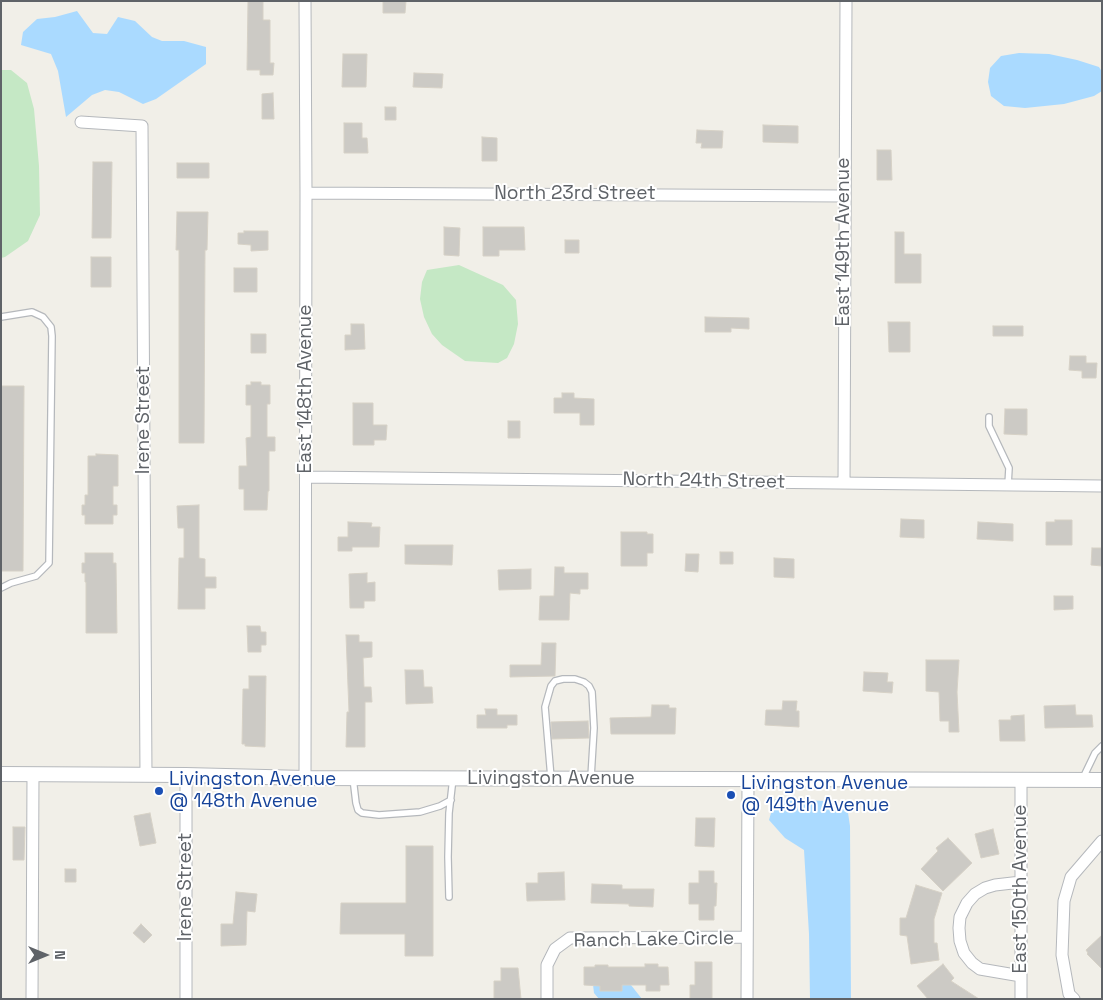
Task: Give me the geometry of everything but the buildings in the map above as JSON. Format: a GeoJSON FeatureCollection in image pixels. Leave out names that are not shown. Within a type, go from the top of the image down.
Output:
{"type":"FeatureCollection","features":[{"type":"Feature","properties":{"kind":"street","name":"East 148th Avenue"},"geometry":{"type":"LineString","coordinates":[[304,778],[306,477],[305,1]]}},
{"type":"Feature","properties":{"kind":"street","name":"East 149th Avenue"},"geometry":{"type":"LineString","coordinates":[[844,483],[846,1]]}},
{"type":"Feature","properties":{"kind":"street","name":"Irene Street"},"geometry":{"type":"LineString","coordinates":[[81,122],[142,126],[146,775]]}},
{"type":"Feature","properties":{"kind":"street","name":"North 23rd Street"},"geometry":{"type":"LineString","coordinates":[[306,193],[844,196]]}},
{"type":"Feature","properties":{"kind":"street","name":"North 24th Street"},"geometry":{"type":"LineString","coordinates":[[306,477],[1102,486]]}},
{"type":"Feature","properties":{"kind":"street","name":"Livingston Avenue"},"geometry":{"type":"LineString","coordinates":[[1,774],[304,778],[1102,780]]}},
{"type":"Feature","properties":{"kind":"street"},"geometry":{"type":"LineString","coordinates":[[32,999],[33,774]]}},
{"type":"Feature","properties":{"kind":"street","name":"Irene Street"},"geometry":{"type":"LineString","coordinates":[[186,775],[186,999]]}},
{"type":"Feature","properties":{"kind":"street"},"geometry":{"type":"LineString","coordinates":[[747,999],[748,779]]}},
{"type":"Feature","properties":{"kind":"street","name":"East 150th Avenue"},"geometry":{"type":"LineString","coordinates":[[1020,780],[1021,999]]}},
{"type":"Feature","properties":{"kind":"street"},"geometry":{"type":"LineString","coordinates":[[1074,999],[1069,994],[1062,954],[1064,902],[1071,877],[1102,841]]}},
{"type":"Feature","properties":{"kind":"street"},"geometry":{"type":"LineString","coordinates":[[1021,882],[995,885],[975,894],[966,903],[960,917],[959,928],[964,953],[972,963],[980,969],[1021,976]]}},
{"type":"Feature","properties":{"kind":"street","name":"Ranch Lake Circle"},"geometry":{"type":"LineString","coordinates":[[547,999],[547,965],[555,949],[570,938],[747,937]]}},
{"type":"Feature","properties":{"kind":"lane"},"geometry":{"type":"LineString","coordinates":[[1,317],[32,312],[43,317],[51,327],[52,336],[49,563],[36,576],[1,588]]}},
{"type":"Feature","properties":{"kind":"lane"},"geometry":{"type":"LineString","coordinates":[[988,417],[989,426],[1009,468],[1008,485]]}},
{"type":"Feature","properties":{"kind":"lane"},"geometry":{"type":"LineString","coordinates":[[551,778],[545,707],[551,686],[555,681],[575,679],[584,682],[592,692],[594,728],[591,779]]}},
{"type":"Feature","properties":{"kind":"lane"},"geometry":{"type":"LineString","coordinates":[[1082,780],[1095,753],[1102,746]]}},
{"type":"Feature","properties":{"kind":"lane"},"geometry":{"type":"LineString","coordinates":[[353,778],[356,803],[358,810],[362,814],[380,815],[420,812],[440,806],[451,800]]}},
{"type":"Feature","properties":{"kind":"lane"},"geometry":{"type":"LineString","coordinates":[[449,897],[448,856],[453,778]]}},
{"type":"Feature","properties":{"kind":"green space"},"geometry":{"type":"Polygon","coordinates":[[[1,70],[11,70],[27,83],[34,109],[39,166],[40,215],[28,241],[1,258],[1,70]]]}},
{"type":"Feature","properties":{"kind":"green space"},"geometry":{"type":"Polygon","coordinates":[[[459,265],[503,285],[516,300],[518,324],[514,344],[507,358],[498,363],[465,361],[442,345],[432,334],[424,317],[420,299],[422,282],[427,270],[459,265]]]}},
{"type":"Feature","properties":{"kind":"water"},"geometry":{"type":"Polygon","coordinates":[[[77,11],[93,33],[107,34],[118,17],[135,21],[152,37],[162,41],[184,41],[206,47],[206,64],[156,99],[143,104],[119,92],[105,90],[92,95],[66,117],[58,71],[51,54],[21,45],[23,32],[37,19],[55,17],[77,11]]]}},
{"type":"Feature","properties":{"kind":"water"},"geometry":{"type":"Polygon","coordinates":[[[1019,53],[1049,54],[1099,67],[1102,72],[1102,91],[1094,96],[1064,104],[1025,108],[1004,106],[991,96],[988,82],[990,68],[1001,56],[1019,53]]]}},
{"type":"Feature","properties":{"kind":"water"},"geometry":{"type":"Polygon","coordinates":[[[775,799],[825,801],[847,806],[850,826],[851,999],[810,999],[809,934],[804,850],[785,838],[769,820],[775,799]]]}},
{"type":"Feature","properties":{"kind":"water"},"geometry":{"type":"Polygon","coordinates":[[[592,976],[627,980],[642,999],[599,999],[594,993],[592,976]]]}},
{"type":"Feature","properties":{"kind":"place","name":"Livingston Avenue @ 148th Avenue"},"geometry":{"type":"Point","coordinates":[159,791]}},
{"type":"Feature","properties":{"kind":"place","name":"Livingston Avenue @ 149th Avenue"},"geometry":{"type":"Point","coordinates":[731,795]}}]}
